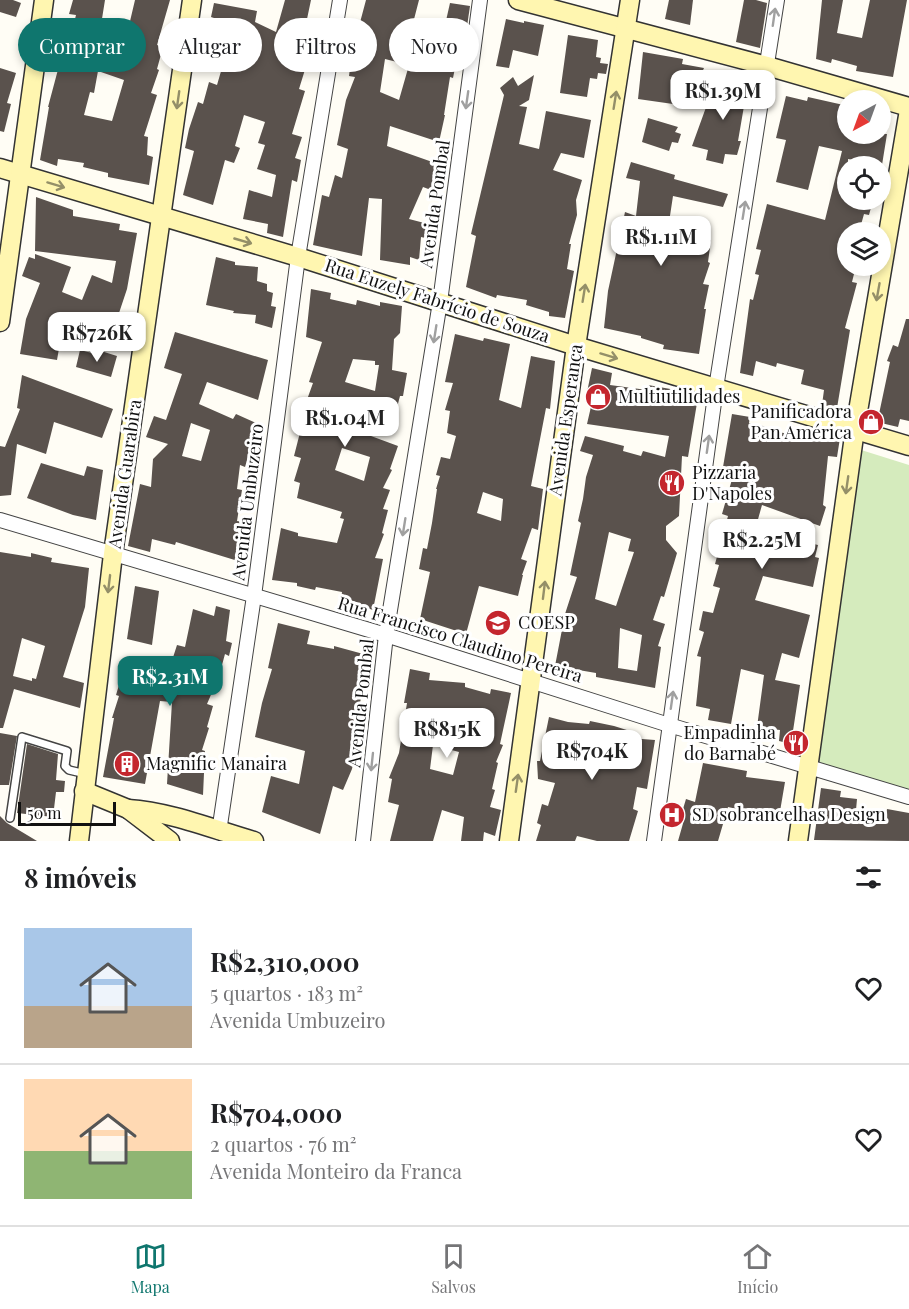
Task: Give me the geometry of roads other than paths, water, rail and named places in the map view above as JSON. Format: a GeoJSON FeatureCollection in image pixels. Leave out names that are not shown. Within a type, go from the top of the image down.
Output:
{"type":"FeatureCollection","features":[{"type":"Feature","properties":{"kind":"main road"},"geometry":{"type":"LineString","coordinates":[[0,322],[44,0]]}},
{"type":"Feature","properties":{"kind":"main road","name":"Avenida Guarabira"},"geometry":{"type":"LineString","coordinates":[[79,841],[113,554],[192,0]]}},
{"type":"Feature","properties":{"kind":"main road"},"geometry":{"type":"LineString","coordinates":[[518,0],[767,66],[909,109],[855,429],[798,841]]}},
{"type":"Feature","properties":{"kind":"main road","name":"Avenida Esperança"},"geometry":{"type":"LineString","coordinates":[[509,841],[576,346],[630,0]]}},
{"type":"Feature","properties":{"kind":"main road","name":"Rua Euzely Fabrício de Souza"},"geometry":{"type":"LineString","coordinates":[[0,168],[298,257],[576,346],[909,446]]}},
{"type":"Feature","properties":{"kind":"main road"},"geometry":{"type":"LineString","coordinates":[[85,783],[128,809],[170,841]]}},
{"type":"Feature","properties":{"kind":"main road"},"geometry":{"type":"LineString","coordinates":[[128,809],[161,813],[254,841]]}},
{"type":"Feature","properties":{"kind":"street","name":"Avenida Umbuzeiro"},"geometry":{"type":"LineString","coordinates":[[219,831],[254,596],[298,257],[340,0]]}},
{"type":"Feature","properties":{"kind":"street","name":"Avenida Pombal"},"geometry":{"type":"LineString","coordinates":[[363,841],[386,635],[440,302],[480,0]]}},
{"type":"Feature","properties":{"kind":"street"},"geometry":{"type":"LineString","coordinates":[[654,841],[716,388],[777,0]]}},
{"type":"Feature","properties":{"kind":"street","name":"Rua Francisco Claudino Pereira"},"geometry":{"type":"LineString","coordinates":[[0,520],[386,635],[807,768],[909,797]]}},
{"type":"Feature","properties":{"kind":"lane"},"geometry":{"type":"LineString","coordinates":[[10,818],[22,737],[67,751],[65,766],[85,783]]}},
{"type":"Feature","properties":{"kind":"place","name":"Multiutilidades"},"geometry":{"type":"Point","coordinates":[598,397]}},
{"type":"Feature","properties":{"kind":"place","name":"Panificadora Pan América"},"geometry":{"type":"Point","coordinates":[871,422]}},
{"type":"Feature","properties":{"kind":"place","name":"Pizzaria D'Napoles"},"geometry":{"type":"Point","coordinates":[672,483]}},
{"type":"Feature","properties":{"kind":"place","name":"COESP"},"geometry":{"type":"Point","coordinates":[498,623]}},
{"type":"Feature","properties":{"kind":"place","name":"Empadinha do Barnabé"},"geometry":{"type":"Point","coordinates":[796,743]}},
{"type":"Feature","properties":{"kind":"place","name":"Magnific Manaira"},"geometry":{"type":"Point","coordinates":[127,764]}},
{"type":"Feature","properties":{"kind":"place","name":"SD sobrancelhas Design"},"geometry":{"type":"Point","coordinates":[672,815]}}]}
